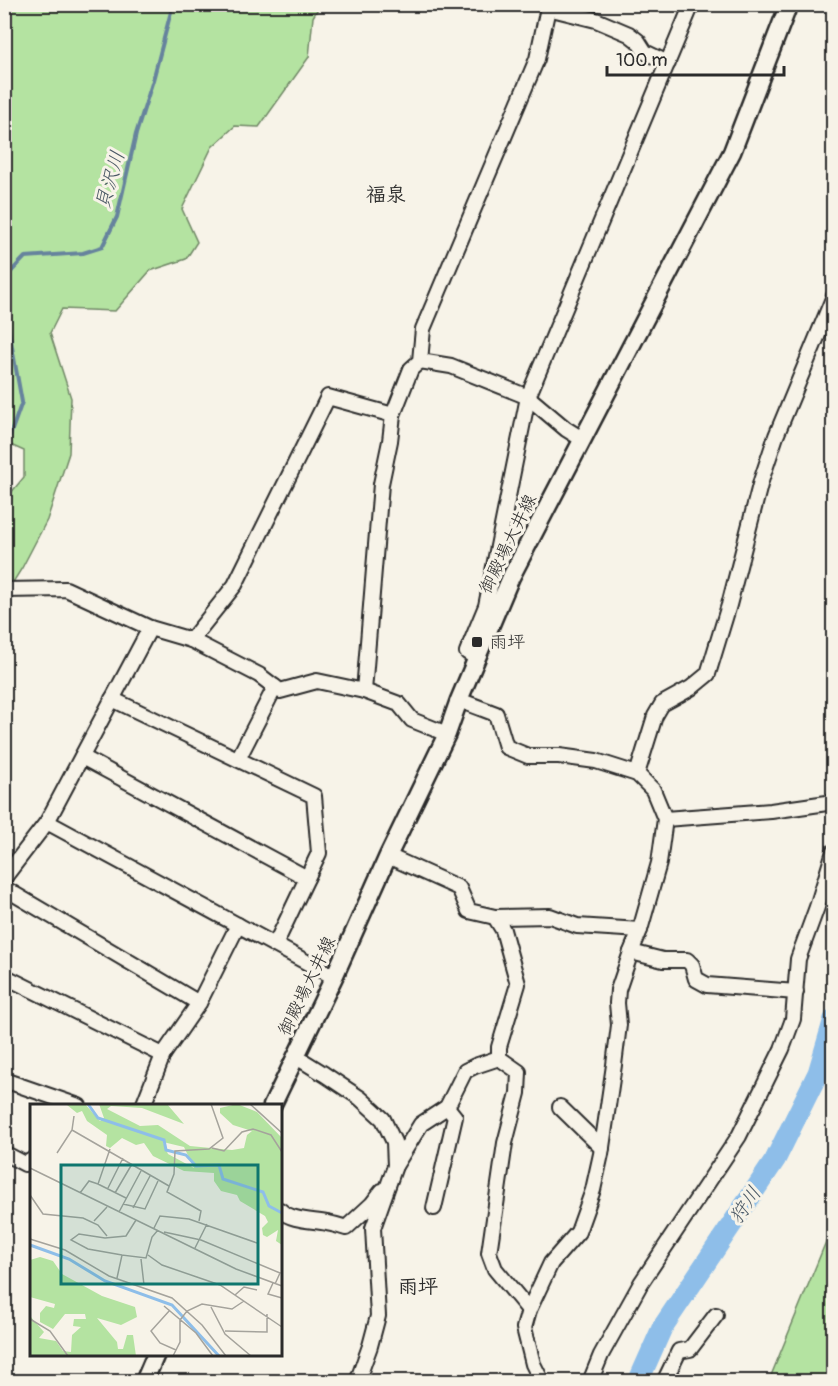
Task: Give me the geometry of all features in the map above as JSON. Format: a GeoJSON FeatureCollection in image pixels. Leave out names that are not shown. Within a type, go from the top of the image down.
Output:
{"type":"FeatureCollection","features":[{"type":"Feature","properties":{"kind":"main road","name":"御殿場大井線"},"geometry":{"type":"LineString","coordinates":[[273,1104],[447,734],[476,658],[511,577],[732,152],[789,4]]}},
{"type":"Feature","properties":{"kind":"main road"},"geometry":{"type":"LineString","coordinates":[[144,1382],[155,1356]]}},
{"type":"Feature","properties":{"kind":"street"},"geometry":{"type":"LineString","coordinates":[[476,658],[467,652],[486,606],[528,397],[692,4]]}},
{"type":"Feature","properties":{"kind":"street"},"geometry":{"type":"LineString","coordinates":[[420,362],[423,329],[537,59],[548,8],[596,20],[629,34],[645,51],[668,63]]}},
{"type":"Feature","properties":{"kind":"street"},"geometry":{"type":"LineString","coordinates":[[637,774],[655,716],[663,704],[691,688],[708,674],[729,605],[761,481],[776,436],[834,296]]}},
{"type":"Feature","properties":{"kind":"street"},"geometry":{"type":"LineString","coordinates":[[364,691],[381,484],[393,415],[411,369],[420,362],[451,366],[528,397],[566,429],[582,439]]}},
{"type":"Feature","properties":{"kind":"street"},"geometry":{"type":"LineString","coordinates":[[191,640],[235,585],[328,398],[393,415]]}},
{"type":"Feature","properties":{"kind":"street"},"geometry":{"type":"LineString","coordinates":[[4,590],[66,589],[150,628],[191,640],[259,675],[280,691],[317,681],[364,691],[399,704],[412,720],[447,734]]}},
{"type":"Feature","properties":{"kind":"street"},"geometry":{"type":"LineString","coordinates":[[4,878],[47,822],[150,628]]}},
{"type":"Feature","properties":{"kind":"street"},"geometry":{"type":"LineString","coordinates":[[238,759],[275,687]]}},
{"type":"Feature","properties":{"kind":"street"},"geometry":{"type":"LineString","coordinates":[[112,699],[314,796],[319,853],[275,945]]}},
{"type":"Feature","properties":{"kind":"street"},"geometry":{"type":"LineString","coordinates":[[459,700],[496,714],[506,747],[528,756],[559,756],[596,761],[637,774],[653,790],[665,819],[659,863],[640,930],[618,990],[616,1003],[618,1025],[602,1148],[593,1190],[578,1232],[551,1263],[529,1310],[524,1328],[533,1364],[542,1382]]}},
{"type":"Feature","properties":{"kind":"street"},"geometry":{"type":"LineString","coordinates":[[82,757],[307,878]]}},
{"type":"Feature","properties":{"kind":"street"},"geometry":{"type":"LineString","coordinates":[[665,819],[771,811],[834,802]]}},
{"type":"Feature","properties":{"kind":"street"},"geometry":{"type":"LineString","coordinates":[[47,822],[334,977]]}},
{"type":"Feature","properties":{"kind":"street"},"geometry":{"type":"LineString","coordinates":[[590,1382],[601,1355],[641,1283],[739,1136],[782,1049],[793,1019],[798,959],[834,851]]}},
{"type":"Feature","properties":{"kind":"street"},"geometry":{"type":"LineString","coordinates":[[388,856],[459,888],[469,912],[495,917],[550,915],[577,926],[640,930]]}},
{"type":"Feature","properties":{"kind":"street"},"geometry":{"type":"LineString","coordinates":[[4,888],[199,1003]]}},
{"type":"Feature","properties":{"kind":"street"},"geometry":{"type":"LineString","coordinates":[[495,917],[503,930],[518,984],[499,1047],[499,1058]]}},
{"type":"Feature","properties":{"kind":"street"},"geometry":{"type":"LineString","coordinates":[[144,1104],[163,1055],[199,1003],[238,925]]}},
{"type":"Feature","properties":{"kind":"street"},"geometry":{"type":"LineString","coordinates":[[632,952],[663,960],[687,960],[692,965],[696,979],[707,984],[796,992]]}},
{"type":"Feature","properties":{"kind":"street"},"geometry":{"type":"LineString","coordinates":[[4,976],[163,1055]]}},
{"type":"Feature","properties":{"kind":"street"},"geometry":{"type":"LineString","coordinates":[[295,1056],[360,1098],[383,1119],[394,1142],[395,1166]]}},
{"type":"Feature","properties":{"kind":"street"},"geometry":{"type":"LineString","coordinates":[[357,1382],[378,1316],[373,1228],[395,1166],[421,1124],[447,1107],[465,1071],[499,1058]]}},
{"type":"Feature","properties":{"kind":"street"},"geometry":{"type":"LineString","coordinates":[[499,1058],[519,1072],[518,1093],[506,1143],[489,1253],[495,1269],[529,1310]]}},
{"type":"Feature","properties":{"kind":"street"},"geometry":{"type":"LineString","coordinates":[[4,1080],[73,1104]]}},
{"type":"Feature","properties":{"kind":"street"},"geometry":{"type":"LineString","coordinates":[[434,1208],[455,1117],[447,1107]]}},
{"type":"Feature","properties":{"kind":"street"},"geometry":{"type":"LineString","coordinates":[[560,1107],[602,1148]]}},
{"type":"Feature","properties":{"kind":"street"},"geometry":{"type":"LineString","coordinates":[[4,1153],[25,1164],[30,1161]]}},
{"type":"Feature","properties":{"kind":"street"},"geometry":{"type":"LineString","coordinates":[[282,1212],[346,1228],[372,1204],[389,1182]]}},
{"type":"Feature","properties":{"kind":"street"},"geometry":{"type":"LineString","coordinates":[[664,1382],[679,1351],[690,1349],[716,1315]]}},
{"type":"Feature","properties":{"kind":"green space"},"geometry":{"type":"Polygon","coordinates":[[[5,5],[320,5],[313,17],[309,57],[259,127],[235,126],[212,147],[182,209],[197,242],[186,259],[150,271],[115,311],[62,309],[50,333],[71,398],[69,453],[47,520],[5,595],[5,500],[24,477],[24,451],[4,442],[5,5]]]}},
{"type":"Feature","properties":{"kind":"green space"},"geometry":{"type":"Polygon","coordinates":[[[833,1230],[833,1381],[766,1381],[770,1378],[827,1239],[833,1230]]]}},
{"type":"Feature","properties":{"kind":"waterway","name":"貝沢川"},"geometry":{"type":"LineString","coordinates":[[4,290],[6,277],[25,257],[83,253],[102,247],[117,217],[136,134],[173,4]]}},
{"type":"Feature","properties":{"kind":"waterway","name":"貝沢川"},"geometry":{"type":"LineString","coordinates":[[4,303],[22,402],[9,438],[4,442]]}},
{"type":"Feature","properties":{"kind":"waterway","name":"狩川"},"geometry":{"type":"LineString","coordinates":[[638,1382],[662,1328],[775,1160],[818,1073],[834,1019]]}},
{"type":"Feature","properties":{"kind":"place","name":"雨坪"},"geometry":{"type":"Point","coordinates":[477,642]}},
{"type":"Feature","properties":{"kind":"district","name":"福泉"},"geometry":{"type":"Point","coordinates":[386,194]}},
{"type":"Feature","properties":{"kind":"district","name":"雨坪"},"geometry":{"type":"Point","coordinates":[418,1286]}}]}
